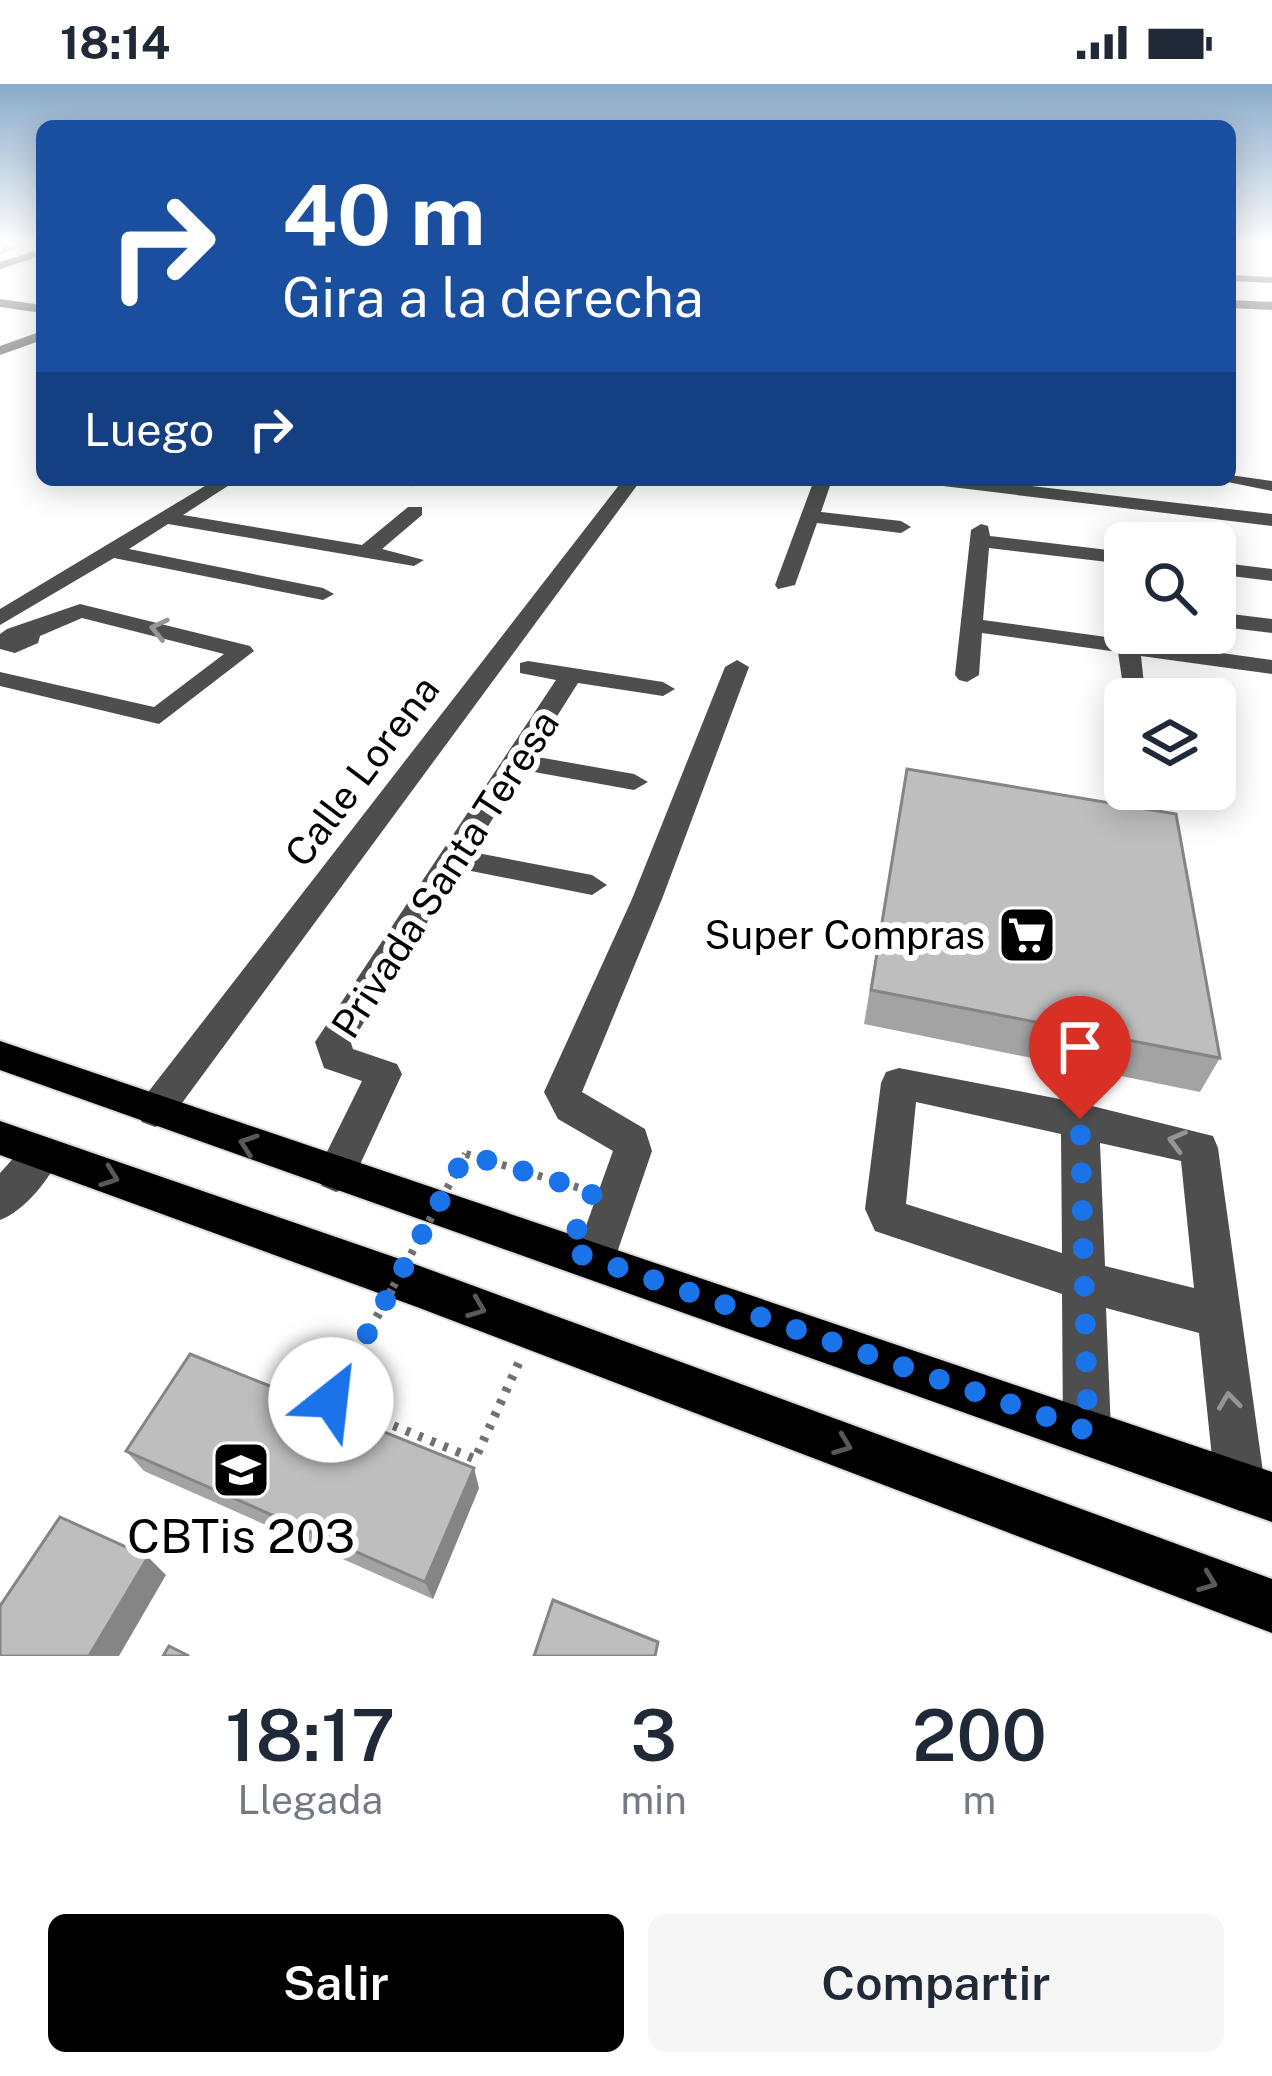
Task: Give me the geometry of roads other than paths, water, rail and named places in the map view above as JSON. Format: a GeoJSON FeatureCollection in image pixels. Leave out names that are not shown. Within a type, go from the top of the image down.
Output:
{"type":"FeatureCollection","features":[{"type":"Feature","properties":{"kind":"main road"},"geometry":{"type":"LineString","coordinates":[[0,1054],[1256,1491]]}},
{"type":"Feature","properties":{"kind":"main road"},"geometry":{"type":"LineString","coordinates":[[21,1145],[534,1330],[1272,1606]]}},
{"type":"Feature","properties":{"kind":"street"},"geometry":{"type":"LineString","coordinates":[[0,351],[36,337]]}},
{"type":"Feature","properties":{"kind":"street"},"geometry":{"type":"LineString","coordinates":[[0,340],[21,343]]}},
{"type":"Feature","properties":{"kind":"street"},"geometry":{"type":"LineString","coordinates":[[1236,481],[1272,486]]}},
{"type":"Feature","properties":{"kind":"street"},"geometry":{"type":"LineString","coordinates":[[6,630],[111,551],[218,486]]}},
{"type":"Feature","properties":{"kind":"street","name":"Calle Lorena"},"geometry":{"type":"LineString","coordinates":[[155,1111],[627,486]]}},
{"type":"Feature","properties":{"kind":"street"},"geometry":{"type":"LineString","coordinates":[[785,585],[821,486]]}},
{"type":"Feature","properties":{"kind":"street"},"geometry":{"type":"LineString","coordinates":[[985,486],[1272,520]]}},
{"type":"Feature","properties":{"kind":"street"},"geometry":{"type":"LineString","coordinates":[[366,552],[415,511]]}},
{"type":"Feature","properties":{"kind":"street"},"geometry":{"type":"LineString","coordinates":[[810,516],[901,527]]}},
{"type":"Feature","properties":{"kind":"street"},"geometry":{"type":"LineString","coordinates":[[165,518],[414,560]]}},
{"type":"Feature","properties":{"kind":"street"},"geometry":{"type":"LineString","coordinates":[[967,675],[980,536],[1104,555]]}},
{"type":"Feature","properties":{"kind":"street"},"geometry":{"type":"LineString","coordinates":[[111,551],[323,594]]}},
{"type":"Feature","properties":{"kind":"street"},"geometry":{"type":"LineString","coordinates":[[1236,571],[1272,575]]}},
{"type":"Feature","properties":{"kind":"street"},"geometry":{"type":"LineString","coordinates":[[0,679],[159,716],[242,651],[74,611],[6,630]]}},
{"type":"Feature","properties":{"kind":"street"},"geometry":{"type":"LineString","coordinates":[[1236,622],[1272,626]]}},
{"type":"Feature","properties":{"kind":"street"},"geometry":{"type":"LineString","coordinates":[[971,625],[1104,644]]}},
{"type":"Feature","properties":{"kind":"street"},"geometry":{"type":"LineString","coordinates":[[1179,654],[1272,667]]}},
{"type":"Feature","properties":{"kind":"street"},"geometry":{"type":"LineString","coordinates":[[595,1258],[633,1151],[631,1141],[571,1108],[563,1092],[647,899],[737,667]]}},
{"type":"Feature","properties":{"kind":"street"},"geometry":{"type":"LineString","coordinates":[[528,668],[663,689]]}},
{"type":"Feature","properties":{"kind":"street","name":"Privada Santa Teresa"},"geometry":{"type":"LineString","coordinates":[[335,1174],[384,1074],[337,1058],[333,1042],[572,674]]}},
{"type":"Feature","properties":{"kind":"street"},"geometry":{"type":"LineString","coordinates":[[516,760],[634,782]]}},
{"type":"Feature","properties":{"kind":"street"},"geometry":{"type":"LineString","coordinates":[[453,858],[592,885]]}},
{"type":"Feature","properties":{"kind":"street"},"geometry":{"type":"LineString","coordinates":[[1218,1316],[896,1223],[885,1209],[888,1145],[902,1081],[1199,1148],[1218,1316],[1256,1491]]}},
{"type":"Feature","properties":{"kind":"street"},"geometry":{"type":"LineString","coordinates":[[1080,1119],[1088,1431]]}},
{"type":"Feature","properties":{"kind":"street"},"geometry":{"type":"LineString","coordinates":[[0,1202],[21,1145]]}},
{"type":"Feature","properties":{"kind":"place","name":"Super Compras"},"geometry":{"type":"Point","coordinates":[1027,935]}},
{"type":"Feature","properties":{"kind":"place","name":"CBTis 203"},"geometry":{"type":"Point","coordinates":[241,1470]}}]}
